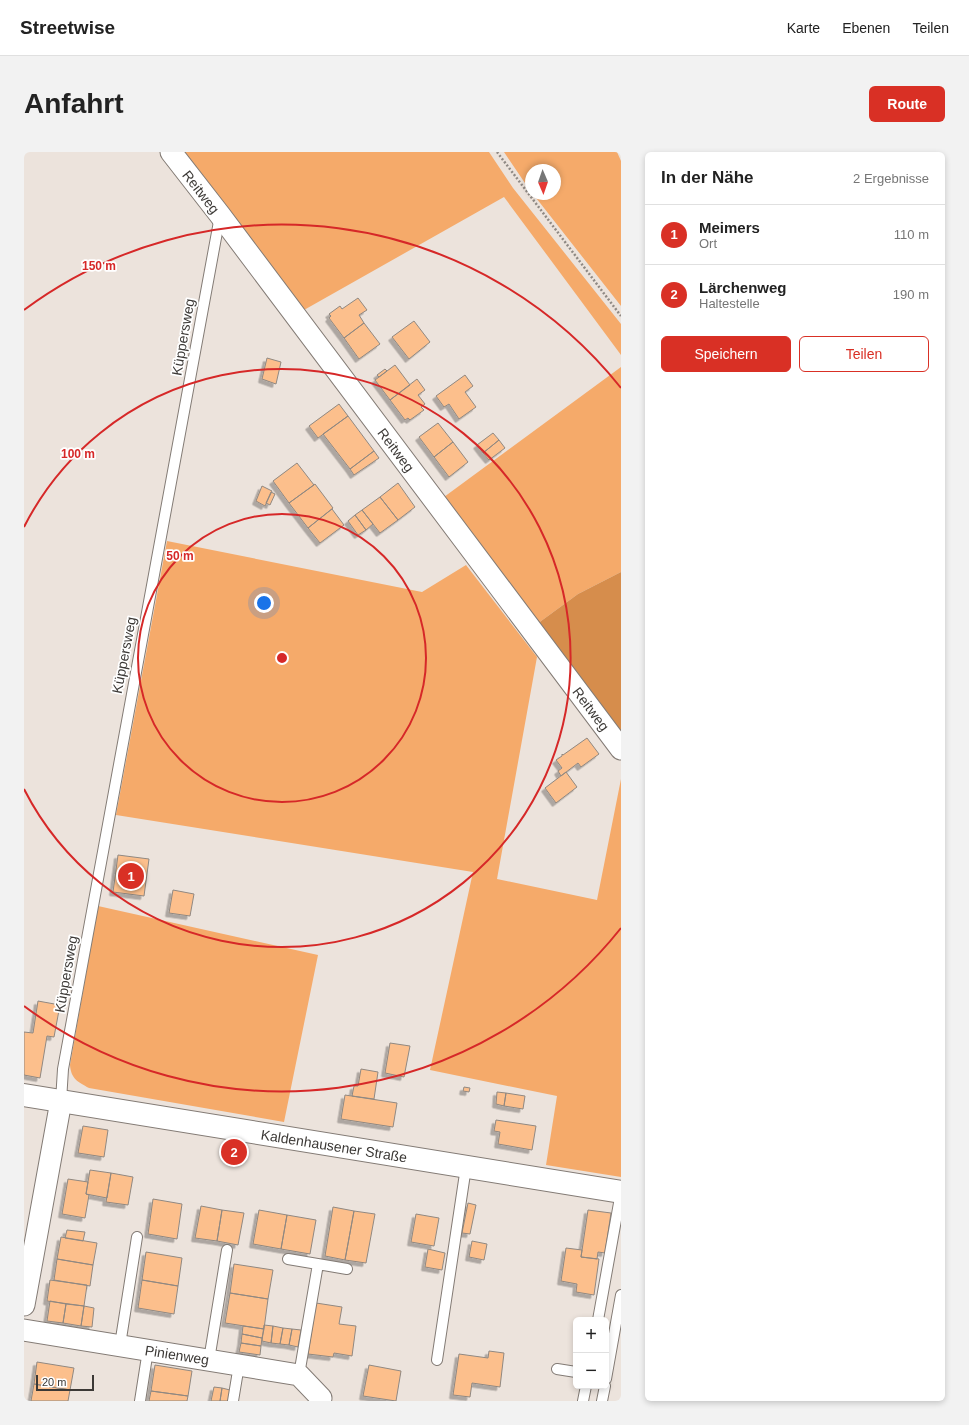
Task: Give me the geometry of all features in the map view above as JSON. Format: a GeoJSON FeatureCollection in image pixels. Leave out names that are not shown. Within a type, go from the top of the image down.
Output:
{"type":"FeatureCollection","features":[{"type":"Feature","properties":{"kind":"main road","name":"Kaldenhausener Straße"},"geometry":{"type":"LineString","coordinates":[[24,1095],[621,1192]]}},
{"type":"Feature","properties":{"kind":"street","name":"Reitweg"},"geometry":{"type":"LineString","coordinates":[[171,152],[220,215],[621,749]]}},
{"type":"Feature","properties":{"kind":"street"},"geometry":{"type":"LineString","coordinates":[[24,1305],[61,1101]]}},
{"type":"Feature","properties":{"kind":"street","name":"Pinienweg"},"geometry":{"type":"LineString","coordinates":[[24,1330],[300,1375]]}},
{"type":"Feature","properties":{"kind":"street"},"geometry":{"type":"LineString","coordinates":[[300,1375],[324,1399]]}},
{"type":"Feature","properties":{"kind":"lane","name":"Küppersweg"},"geometry":{"type":"LineString","coordinates":[[61,1101],[63,1069],[78,985],[220,215]]}},
{"type":"Feature","properties":{"kind":"lane"},"geometry":{"type":"LineString","coordinates":[[437,1360],[466,1167]]}},
{"type":"Feature","properties":{"kind":"lane"},"geometry":{"type":"LineString","coordinates":[[599,1317],[621,1192]]}},
{"type":"Feature","properties":{"kind":"lane"},"geometry":{"type":"LineString","coordinates":[[120,1345],[137,1237]]}},
{"type":"Feature","properties":{"kind":"lane"},"geometry":{"type":"LineString","coordinates":[[209,1360],[227,1250]]}},
{"type":"Feature","properties":{"kind":"lane"},"geometry":{"type":"LineString","coordinates":[[288,1259],[347,1269]]}},
{"type":"Feature","properties":{"kind":"lane"},"geometry":{"type":"LineString","coordinates":[[300,1375],[318,1264]]}},
{"type":"Feature","properties":{"kind":"lane"},"geometry":{"type":"LineString","coordinates":[[609,1362],[621,1295]]}},
{"type":"Feature","properties":{"kind":"lane"},"geometry":{"type":"LineString","coordinates":[[140,1401],[148,1350]]}},
{"type":"Feature","properties":{"kind":"lane"},"geometry":{"type":"LineString","coordinates":[[233,1401],[239,1365]]}},
{"type":"Feature","properties":{"kind":"lane"},"geometry":{"type":"LineString","coordinates":[[557,1369],[573,1372]]}},
{"type":"Feature","properties":{"kind":"lane"},"geometry":{"type":"LineString","coordinates":[[583,1401],[585,1389]]}},
{"type":"Feature","properties":{"kind":"lane"},"geometry":{"type":"LineString","coordinates":[[602,1401],[604,1389]]}},
{"type":"Feature","properties":{"kind":"path"},"geometry":{"type":"LineString","coordinates":[[497,152],[621,316]]}},
{"type":"Feature","properties":{"kind":"shaded area"},"geometry":{"type":"Polygon","coordinates":[[[182,152],[489,152],[513,188],[621,324],[621,355],[504,197],[304,310],[182,152]]]}},
{"type":"Feature","properties":{"kind":"shaded area"},"geometry":{"type":"Polygon","coordinates":[[[504,152],[617,152],[621,161],[621,306],[538,200],[561,200],[561,164],[525,164],[525,183],[504,152]]]}},
{"type":"Feature","properties":{"kind":"shaded area"},"geometry":{"type":"Polygon","coordinates":[[[621,367],[621,572],[578,594],[537,624],[444,497],[621,367]]]}},
{"type":"Feature","properties":{"kind":"shaded area"},"geometry":{"type":"Polygon","coordinates":[[[167,541],[422,592],[466,565],[537,657],[497,879],[597,900],[621,779],[621,1177],[546,1165],[557,1096],[430,1070],[473,872],[116,815],[167,541]]]}},
{"type":"Feature","properties":{"kind":"shaded area"},"geometry":{"type":"Polygon","coordinates":[[[621,572],[621,736],[537,624],[578,594],[621,572]]]}},
{"type":"Feature","properties":{"kind":"shaded area"},"geometry":{"type":"Polygon","coordinates":[[[98,906],[318,955],[284,1122],[89,1088],[76,1080],[72,1074],[70,1065],[98,906]]]}},
{"type":"Feature","properties":{"kind":"building"},"geometry":{"type":"Polygon","coordinates":[[[358,298],[367,310],[359,315],[364,323],[344,338],[329,318],[331,316],[329,314],[340,306],[342,309],[358,298]]]}},
{"type":"Feature","properties":{"kind":"building"},"geometry":{"type":"Polygon","coordinates":[[[414,321],[430,342],[409,359],[392,337],[414,321]]]}},
{"type":"Feature","properties":{"kind":"building"},"geometry":{"type":"Polygon","coordinates":[[[364,323],[380,344],[359,359],[344,338],[364,323]]]}},
{"type":"Feature","properties":{"kind":"building"},"geometry":{"type":"Polygon","coordinates":[[[267,358],[281,362],[276,384],[262,379],[267,358]]]}},
{"type":"Feature","properties":{"kind":"building"},"geometry":{"type":"Polygon","coordinates":[[[395,365],[410,385],[390,400],[375,380],[395,365]]]}},
{"type":"Feature","properties":{"kind":"building"},"geometry":{"type":"Polygon","coordinates":[[[385,369],[387,371],[379,377],[377,375],[385,369]]]}},
{"type":"Feature","properties":{"kind":"building"},"geometry":{"type":"Polygon","coordinates":[[[465,375],[473,386],[465,392],[476,407],[459,419],[449,404],[444,407],[436,396],[465,375]]]}},
{"type":"Feature","properties":{"kind":"building"},"geometry":{"type":"Polygon","coordinates":[[[417,379],[425,390],[418,395],[425,404],[421,407],[424,410],[410,420],[408,418],[405,420],[390,400],[417,379]]]}},
{"type":"Feature","properties":{"kind":"building"},"geometry":{"type":"Polygon","coordinates":[[[339,404],[348,416],[318,438],[309,426],[339,404]]]}},
{"type":"Feature","properties":{"kind":"building"},"geometry":{"type":"Polygon","coordinates":[[[348,416],[374,451],[350,469],[323,434],[348,416]]]}},
{"type":"Feature","properties":{"kind":"building"},"geometry":{"type":"Polygon","coordinates":[[[438,423],[453,442],[434,457],[419,437],[438,423]]]}},
{"type":"Feature","properties":{"kind":"building"},"geometry":{"type":"Polygon","coordinates":[[[493,433],[499,440],[483,453],[477,445],[493,433]]]}},
{"type":"Feature","properties":{"kind":"building"},"geometry":{"type":"Polygon","coordinates":[[[499,440],[505,448],[489,460],[483,453],[499,440]]]}},
{"type":"Feature","properties":{"kind":"building"},"geometry":{"type":"Polygon","coordinates":[[[453,442],[468,462],[449,477],[434,457],[453,442]]]}},
{"type":"Feature","properties":{"kind":"building"},"geometry":{"type":"Polygon","coordinates":[[[374,451],[379,458],[354,475],[350,469],[374,451]]]}},
{"type":"Feature","properties":{"kind":"building"},"geometry":{"type":"Polygon","coordinates":[[[297,463],[314,485],[289,503],[273,481],[297,463]]]}},
{"type":"Feature","properties":{"kind":"building"},"geometry":{"type":"Polygon","coordinates":[[[398,483],[415,507],[398,520],[380,497],[398,483]]]}},
{"type":"Feature","properties":{"kind":"building"},"geometry":{"type":"Polygon","coordinates":[[[315,484],[333,508],[308,528],[289,503],[315,484]]]}},
{"type":"Feature","properties":{"kind":"building"},"geometry":{"type":"Polygon","coordinates":[[[262,486],[272,491],[265,506],[256,501],[262,486]]]}},
{"type":"Feature","properties":{"kind":"building"},"geometry":{"type":"Polygon","coordinates":[[[271,492],[275,494],[270,505],[266,503],[271,492]]]}},
{"type":"Feature","properties":{"kind":"building"},"geometry":{"type":"Polygon","coordinates":[[[380,497],[398,520],[380,533],[362,510],[380,497]]]}},
{"type":"Feature","properties":{"kind":"building"},"geometry":{"type":"Polygon","coordinates":[[[332,509],[344,525],[320,543],[308,528],[332,509]]]}},
{"type":"Feature","properties":{"kind":"building"},"geometry":{"type":"Polygon","coordinates":[[[362,510],[373,524],[366,530],[355,515],[362,510]]]}},
{"type":"Feature","properties":{"kind":"building"},"geometry":{"type":"Polygon","coordinates":[[[355,515],[366,530],[358,535],[348,521],[355,515]]]}},
{"type":"Feature","properties":{"kind":"building"},"geometry":{"type":"Polygon","coordinates":[[[587,738],[599,754],[581,767],[578,763],[561,776],[558,771],[562,768],[556,760],[562,756],[562,754],[563,755],[587,738]]]}},
{"type":"Feature","properties":{"kind":"building"},"geometry":{"type":"Polygon","coordinates":[[[566,772],[577,787],[556,803],[545,788],[566,772]]]}},
{"type":"Feature","properties":{"kind":"building"},"geometry":{"type":"Polygon","coordinates":[[[118,855],[149,859],[144,896],[113,892],[118,855]]]}},
{"type":"Feature","properties":{"kind":"building"},"geometry":{"type":"Polygon","coordinates":[[[173,890],[194,894],[190,916],[169,913],[173,890]]]}},
{"type":"Feature","properties":{"kind":"building"},"geometry":{"type":"Polygon","coordinates":[[[38,1001],[60,1005],[54,1037],[47,1036],[40,1078],[24,1075],[24,1032],[33,1033],[38,1001]]]}},
{"type":"Feature","properties":{"kind":"building"},"geometry":{"type":"Polygon","coordinates":[[[390,1043],[410,1046],[404,1077],[385,1073],[390,1043]]]}},
{"type":"Feature","properties":{"kind":"building"},"geometry":{"type":"Polygon","coordinates":[[[361,1069],[378,1072],[374,1099],[352,1096],[354,1086],[358,1086],[361,1069]]]}},
{"type":"Feature","properties":{"kind":"building"},"geometry":{"type":"Polygon","coordinates":[[[464,1087],[470,1088],[469,1092],[463,1091],[464,1087]]]}},
{"type":"Feature","properties":{"kind":"building"},"geometry":{"type":"Polygon","coordinates":[[[497,1092],[506,1093],[504,1106],[496,1104],[497,1092]]]}},
{"type":"Feature","properties":{"kind":"building"},"geometry":{"type":"Polygon","coordinates":[[[506,1093],[525,1096],[523,1109],[504,1106],[506,1093]]]}},
{"type":"Feature","properties":{"kind":"building"},"geometry":{"type":"Polygon","coordinates":[[[345,1095],[397,1103],[393,1127],[341,1119],[345,1095]]]}},
{"type":"Feature","properties":{"kind":"building"},"geometry":{"type":"Polygon","coordinates":[[[496,1120],[536,1126],[532,1150],[498,1144],[500,1132],[494,1131],[496,1120]]]}},
{"type":"Feature","properties":{"kind":"building"},"geometry":{"type":"Polygon","coordinates":[[[83,1126],[108,1130],[104,1157],[78,1153],[83,1126]]]}},
{"type":"Feature","properties":{"kind":"building"},"geometry":{"type":"Polygon","coordinates":[[[90,1170],[111,1173],[107,1198],[86,1194],[90,1170]]]}},
{"type":"Feature","properties":{"kind":"building"},"geometry":{"type":"Polygon","coordinates":[[[111,1173],[133,1177],[128,1205],[106,1202],[111,1173]]]}},
{"type":"Feature","properties":{"kind":"building"},"geometry":{"type":"Polygon","coordinates":[[[68,1179],[88,1182],[86,1194],[89,1195],[85,1218],[62,1214],[68,1179]]]}},
{"type":"Feature","properties":{"kind":"building"},"geometry":{"type":"Polygon","coordinates":[[[153,1199],[182,1204],[177,1239],[148,1234],[153,1199]]]}},
{"type":"Feature","properties":{"kind":"building"},"geometry":{"type":"Polygon","coordinates":[[[468,1203],[476,1205],[470,1234],[462,1233],[468,1203]]]}},
{"type":"Feature","properties":{"kind":"building"},"geometry":{"type":"Polygon","coordinates":[[[201,1206],[222,1210],[217,1241],[195,1238],[201,1206]]]}},
{"type":"Feature","properties":{"kind":"building"},"geometry":{"type":"Polygon","coordinates":[[[333,1207],[354,1211],[345,1260],[325,1256],[333,1207]]]}},
{"type":"Feature","properties":{"kind":"building"},"geometry":{"type":"Polygon","coordinates":[[[222,1210],[244,1213],[238,1245],[217,1241],[222,1210]]]}},
{"type":"Feature","properties":{"kind":"building"},"geometry":{"type":"Polygon","coordinates":[[[259,1210],[287,1215],[281,1249],[253,1244],[259,1210]]]}},
{"type":"Feature","properties":{"kind":"building"},"geometry":{"type":"Polygon","coordinates":[[[588,1210],[611,1213],[605,1253],[598,1252],[597,1259],[581,1257],[588,1210]]]}},
{"type":"Feature","properties":{"kind":"building"},"geometry":{"type":"Polygon","coordinates":[[[354,1211],[375,1214],[366,1263],[345,1260],[354,1211]]]}},
{"type":"Feature","properties":{"kind":"building"},"geometry":{"type":"Polygon","coordinates":[[[416,1214],[439,1218],[434,1246],[411,1242],[416,1214]]]}},
{"type":"Feature","properties":{"kind":"building"},"geometry":{"type":"Polygon","coordinates":[[[287,1215],[316,1220],[310,1254],[281,1249],[287,1215]]]}},
{"type":"Feature","properties":{"kind":"building"},"geometry":{"type":"Polygon","coordinates":[[[67,1230],[85,1232],[83,1241],[65,1238],[67,1230]]]}},
{"type":"Feature","properties":{"kind":"building"},"geometry":{"type":"Polygon","coordinates":[[[61,1237],[97,1243],[93,1265],[57,1259],[61,1237]]]}},
{"type":"Feature","properties":{"kind":"building"},"geometry":{"type":"Polygon","coordinates":[[[472,1241],[487,1244],[484,1260],[469,1257],[472,1241]]]}},
{"type":"Feature","properties":{"kind":"building"},"geometry":{"type":"Polygon","coordinates":[[[566,1248],[582,1250],[581,1257],[599,1259],[594,1295],[576,1292],[577,1284],[561,1281],[566,1248]]]}},
{"type":"Feature","properties":{"kind":"building"},"geometry":{"type":"Polygon","coordinates":[[[428,1249],[445,1253],[442,1270],[425,1267],[428,1249]]]}},
{"type":"Feature","properties":{"kind":"building"},"geometry":{"type":"Polygon","coordinates":[[[146,1252],[182,1258],[178,1286],[142,1280],[146,1252]]]}},
{"type":"Feature","properties":{"kind":"building"},"geometry":{"type":"Polygon","coordinates":[[[57,1259],[93,1265],[90,1286],[54,1280],[57,1259]]]}},
{"type":"Feature","properties":{"kind":"building"},"geometry":{"type":"Polygon","coordinates":[[[234,1264],[273,1270],[268,1299],[230,1293],[234,1264]]]}},
{"type":"Feature","properties":{"kind":"building"},"geometry":{"type":"Polygon","coordinates":[[[50,1280],[87,1285],[84,1306],[47,1301],[50,1280]]]}},
{"type":"Feature","properties":{"kind":"building"},"geometry":{"type":"Polygon","coordinates":[[[142,1280],[178,1286],[174,1314],[138,1308],[142,1280]]]}},
{"type":"Feature","properties":{"kind":"building"},"geometry":{"type":"Polygon","coordinates":[[[230,1293],[268,1299],[264,1329],[225,1323],[230,1293]]]}},
{"type":"Feature","properties":{"kind":"building"},"geometry":{"type":"Polygon","coordinates":[[[50,1301],[66,1304],[63,1323],[47,1321],[50,1301]]]}},
{"type":"Feature","properties":{"kind":"building"},"geometry":{"type":"Polygon","coordinates":[[[316,1303],[342,1307],[339,1324],[356,1326],[352,1356],[334,1353],[333,1357],[308,1354],[316,1303]]]}},
{"type":"Feature","properties":{"kind":"building"},"geometry":{"type":"Polygon","coordinates":[[[66,1304],[84,1306],[81,1326],[63,1323],[66,1304]]]}},
{"type":"Feature","properties":{"kind":"building"},"geometry":{"type":"Polygon","coordinates":[[[84,1306],[94,1308],[92,1327],[81,1326],[84,1306]]]}},
{"type":"Feature","properties":{"kind":"building"},"geometry":{"type":"Polygon","coordinates":[[[264,1325],[273,1326],[271,1343],[262,1341],[264,1325]]]}},
{"type":"Feature","properties":{"kind":"building"},"geometry":{"type":"Polygon","coordinates":[[[243,1326],[264,1329],[262,1338],[242,1334],[243,1326]]]}},
{"type":"Feature","properties":{"kind":"building"},"geometry":{"type":"Polygon","coordinates":[[[273,1326],[283,1328],[280,1344],[271,1343],[273,1326]]]}},
{"type":"Feature","properties":{"kind":"building"},"geometry":{"type":"Polygon","coordinates":[[[283,1328],[292,1329],[289,1345],[280,1344],[283,1328]]]}},
{"type":"Feature","properties":{"kind":"building"},"geometry":{"type":"Polygon","coordinates":[[[292,1329],[301,1330],[298,1347],[289,1345],[292,1329]]]}},
{"type":"Feature","properties":{"kind":"building"},"geometry":{"type":"Polygon","coordinates":[[[242,1334],[262,1338],[261,1346],[241,1343],[242,1334]]]}},
{"type":"Feature","properties":{"kind":"building"},"geometry":{"type":"Polygon","coordinates":[[[241,1343],[261,1346],[260,1355],[239,1352],[241,1343]]]}},
{"type":"Feature","properties":{"kind":"building"},"geometry":{"type":"Polygon","coordinates":[[[489,1351],[504,1353],[500,1387],[472,1383],[470,1397],[453,1395],[459,1354],[488,1358],[489,1351]]]}},
{"type":"Feature","properties":{"kind":"building"},"geometry":{"type":"Polygon","coordinates":[[[37,1362],[74,1368],[70,1390],[34,1384],[37,1362]]]}},
{"type":"Feature","properties":{"kind":"building"},"geometry":{"type":"Polygon","coordinates":[[[155,1365],[192,1371],[188,1396],[151,1391],[155,1365]]]}},
{"type":"Feature","properties":{"kind":"building"},"geometry":{"type":"Polygon","coordinates":[[[369,1365],[401,1371],[396,1401],[363,1396],[369,1365]]]}},
{"type":"Feature","properties":{"kind":"building"},"geometry":{"type":"Polygon","coordinates":[[[34,1384],[70,1390],[68,1401],[31,1401],[34,1384]]]}},
{"type":"Feature","properties":{"kind":"building"},"geometry":{"type":"Polygon","coordinates":[[[214,1387],[222,1388],[220,1401],[211,1401],[214,1387]]]}},
{"type":"Feature","properties":{"kind":"building"},"geometry":{"type":"Polygon","coordinates":[[[222,1388],[230,1390],[229,1401],[220,1401],[222,1388]]]}},
{"type":"Feature","properties":{"kind":"building"},"geometry":{"type":"Polygon","coordinates":[[[151,1391],[188,1396],[187,1401],[149,1401],[151,1391]]]}},
{"type":"Feature","properties":{"kind":"place","name":"Meimers"},"geometry":{"type":"Point","coordinates":[131,876]}},
{"type":"Feature","properties":{"kind":"place","name":"Lärchenweg"},"geometry":{"type":"Point","coordinates":[234,1152]}}]}
